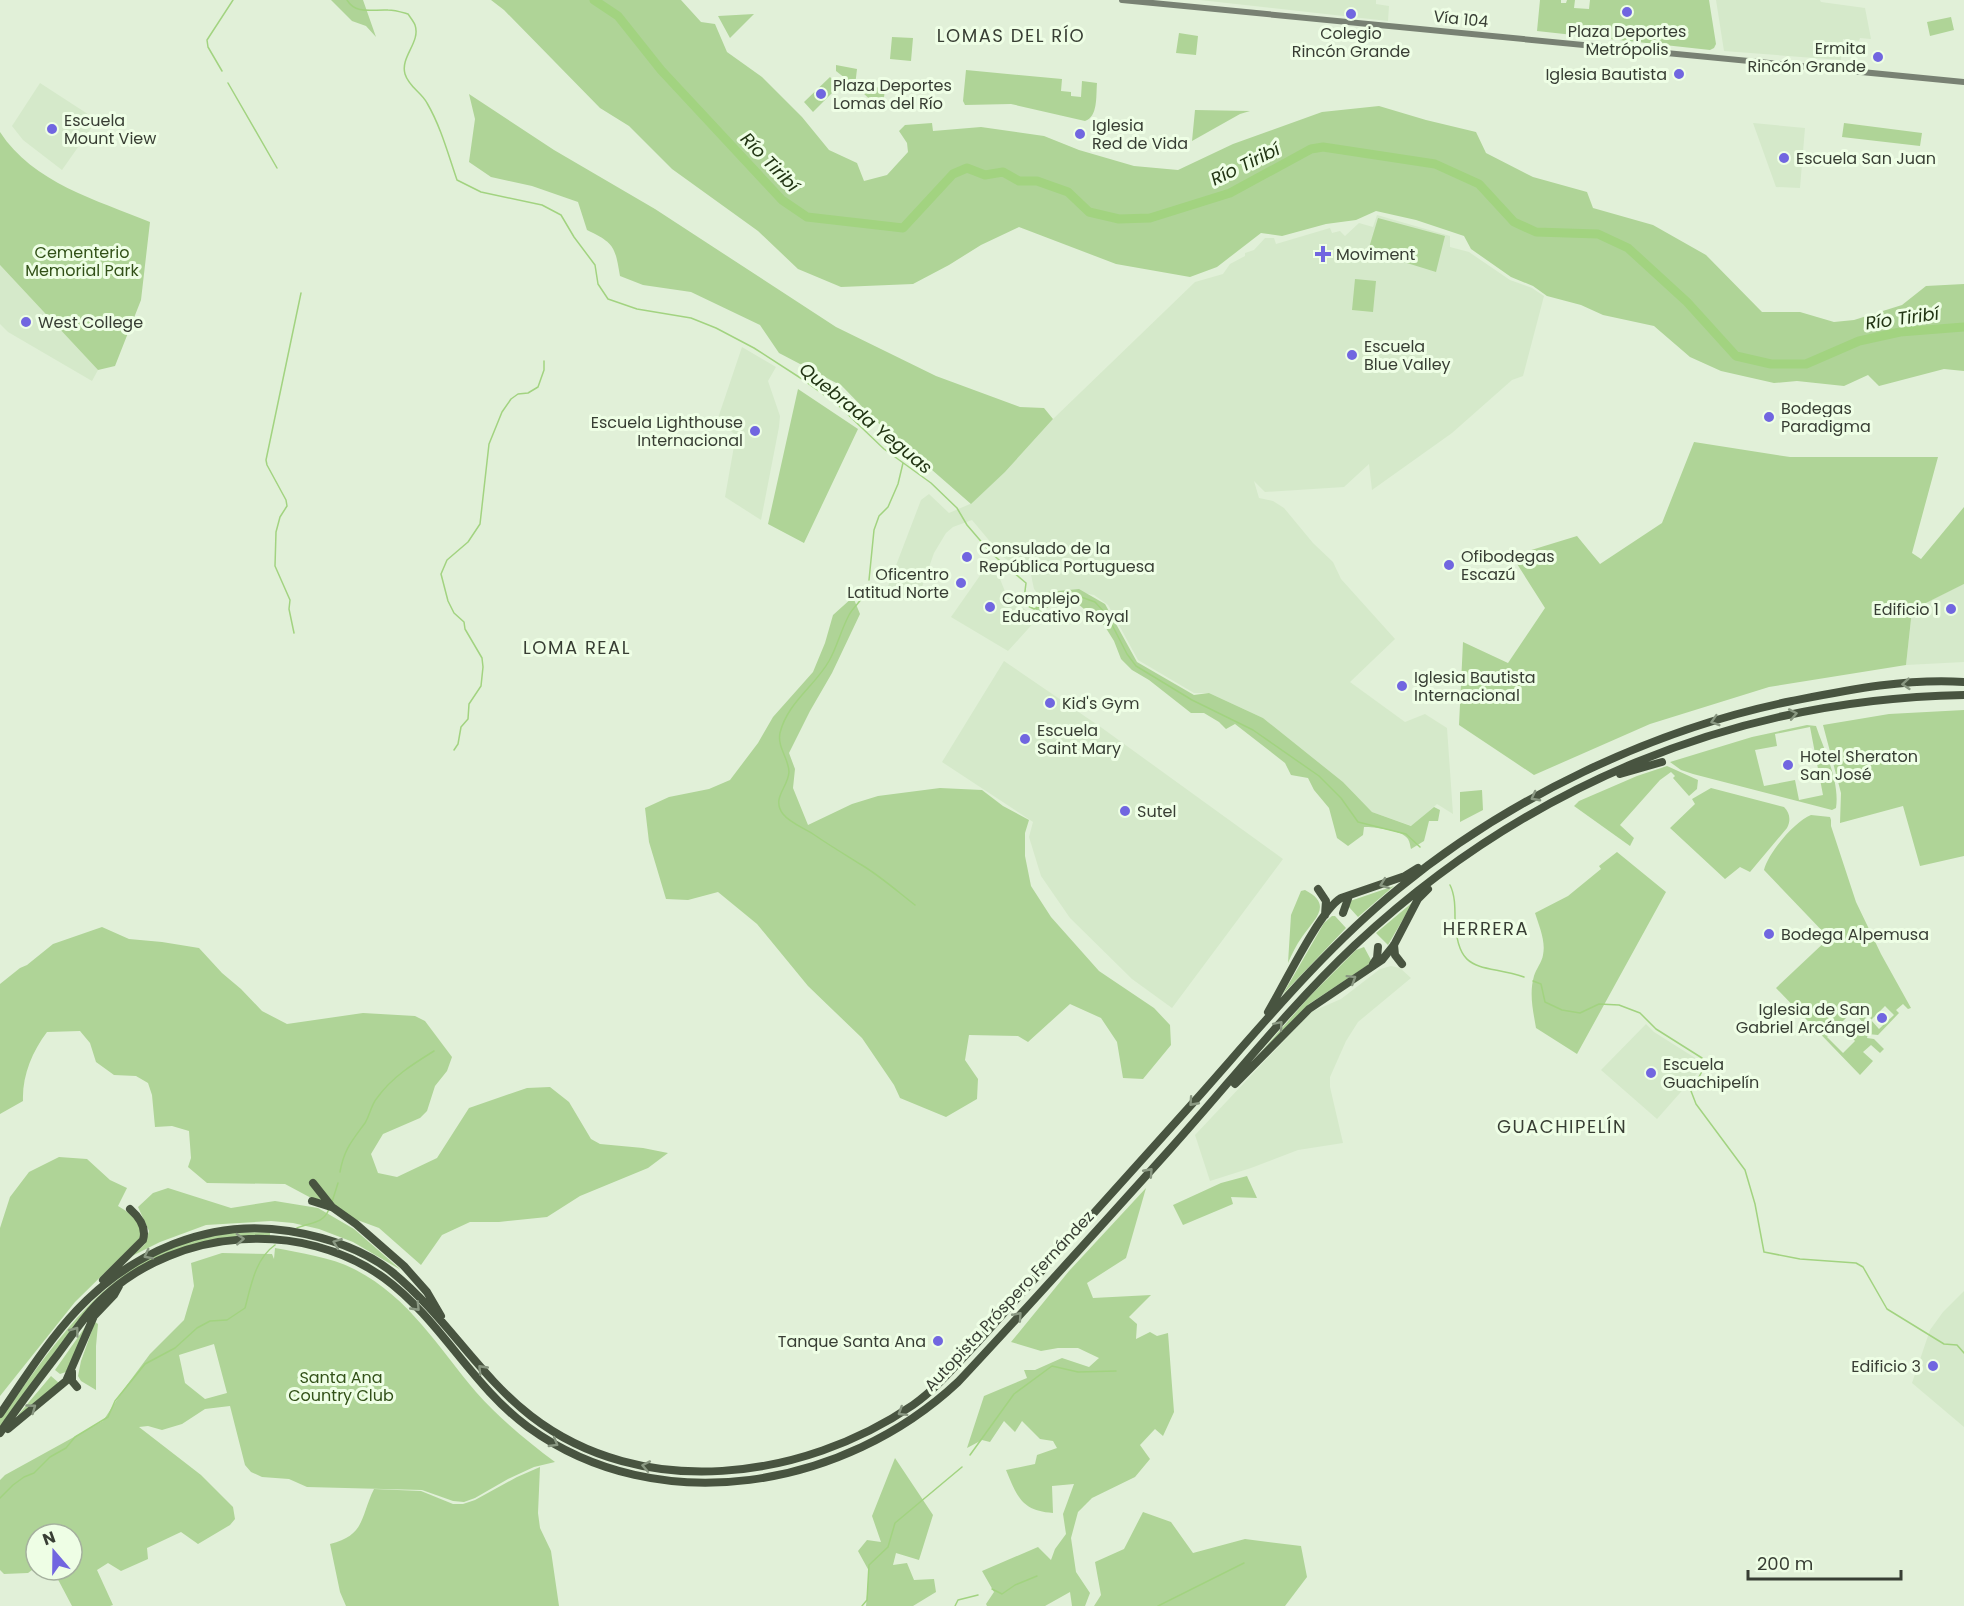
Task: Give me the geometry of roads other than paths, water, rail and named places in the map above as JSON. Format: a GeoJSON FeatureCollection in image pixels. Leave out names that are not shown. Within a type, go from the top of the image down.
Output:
{"type":"FeatureCollection","features":[{"type":"Feature","properties":{"kind":"highway","name":"Autopista Próspero Fernández"},"geometry":{"type":"LineString","coordinates":[[0,1414],[77,1310],[130,1265],[172,1244],[215,1232],[251,1228],[279,1229],[338,1243],[390,1270],[412,1289],[447,1327],[476,1364],[508,1396],[532,1417],[578,1444],[616,1459],[658,1468],[705,1471],[766,1466],[817,1453],[860,1436],[882,1424],[913,1405],[938,1384],[1330,950],[1398,888],[1491,822],[1610,760],[1697,727],[1779,704],[1856,689],[1963,681]]}},
{"type":"Feature","properties":{"kind":"highway","name":"Autopista Próspero Fernández"},"geometry":{"type":"LineString","coordinates":[[0,1435],[90,1311],[120,1283],[133,1274],[175,1254],[217,1242],[242,1239],[268,1240],[318,1248],[353,1261],[383,1278],[444,1337],[469,1370],[499,1403],[552,1443],[580,1457],[636,1476],[682,1482],[734,1482],[796,1471],[835,1459],[891,1432],[935,1403],[978,1360],[1171,1148],[1316,984],[1380,922],[1456,862],[1522,818],[1580,787],[1671,749],[1767,719],[1879,700],[1964,695]]}},
{"type":"Feature","properties":{"kind":"highway"},"geometry":{"type":"LineString","coordinates":[[1580,787],[1662,762]]}},
{"type":"Feature","properties":{"kind":"highway"},"geometry":{"type":"LineString","coordinates":[[1232,1058],[1266,1015],[1306,945],[1338,900],[1405,876],[1454,847]]}},
{"type":"Feature","properties":{"kind":"highway"},"geometry":{"type":"LineString","coordinates":[[1171,1148],[1309,1009],[1382,960],[1394,945],[1418,899],[1456,862]]}},
{"type":"Feature","properties":{"kind":"highway"},"geometry":{"type":"LineString","coordinates":[[1318,889],[1326,901],[1325,916]]}},
{"type":"Feature","properties":{"kind":"highway"},"geometry":{"type":"LineString","coordinates":[[1343,913],[1349,896]]}},
{"type":"Feature","properties":{"kind":"highway"},"geometry":{"type":"LineString","coordinates":[[1394,945],[1395,955],[1402,964]]}},
{"type":"Feature","properties":{"kind":"highway"},"geometry":{"type":"LineString","coordinates":[[1371,967],[1377,958],[1378,947]]}},
{"type":"Feature","properties":{"kind":"highway"},"geometry":{"type":"LineString","coordinates":[[313,1183],[330,1206],[356,1224],[404,1266],[436,1305],[447,1327]]}},
{"type":"Feature","properties":{"kind":"highway"},"geometry":{"type":"LineString","coordinates":[[312,1201],[330,1206]]}},
{"type":"Feature","properties":{"kind":"highway"},"geometry":{"type":"LineString","coordinates":[[77,1310],[84,1299],[143,1239],[145,1234],[143,1225],[130,1209]]}},
{"type":"Feature","properties":{"kind":"highway"},"geometry":{"type":"LineString","coordinates":[[0,1435],[66,1382],[94,1316],[114,1295],[120,1283]]}},
{"type":"Feature","properties":{"kind":"highway"},"geometry":{"type":"LineString","coordinates":[[59,1389],[68,1386],[77,1387],[72,1381],[71,1373],[81,1353],[82,1343]]}},
{"type":"Feature","properties":{"kind":"main road","name":"Vía 104"},"geometry":{"type":"LineString","coordinates":[[1122,0],[1964,82]]}},
{"type":"Feature","properties":{"kind":"main road","name":"Vía 104"},"geometry":{"type":"LineString","coordinates":[[1149,0],[1762,62]]}},
{"type":"Feature","properties":{"kind":"waterway"},"geometry":{"type":"LineString","coordinates":[[222,71],[208,47],[207,40],[233,0]]}},
{"type":"Feature","properties":{"kind":"waterway","name":"Quebrada Yeguas"},"geometry":{"type":"LineString","coordinates":[[347,0],[355,8],[391,10],[408,14],[414,22],[415,37],[405,62],[405,74],[432,112],[457,180],[481,192],[542,205],[561,215],[595,265],[598,284],[608,299],[637,309],[691,318],[716,328],[754,348],[802,379],[838,405],[884,449],[931,483],[957,508],[967,525],[991,553],[1026,583],[1024,599],[1028,606],[1034,609],[1060,598],[1081,597],[1095,602],[1107,615],[1127,654],[1136,666],[1192,700],[1253,730],[1319,776],[1341,798],[1358,822],[1406,834],[1420,847]]}},
{"type":"Feature","properties":{"kind":"waterway","name":"Río Tiribí"},"geometry":{"type":"LineString","coordinates":[[594,0],[618,16],[661,70],[782,200],[807,217],[903,228],[953,174],[967,168],[985,175],[1003,172],[1019,181],[1037,181],[1068,192],[1089,212],[1119,219],[1150,218],[1230,193],[1311,149],[1323,147],[1435,164],[1479,184],[1514,222],[1536,232],[1598,234],[1628,248],[1687,302],[1736,356],[1771,364],[1806,364],[1859,341],[1900,332],[1964,327]]}},
{"type":"Feature","properties":{"kind":"waterway"},"geometry":{"type":"LineString","coordinates":[[228,83],[277,168]]}},
{"type":"Feature","properties":{"kind":"waterway"},"geometry":{"type":"LineString","coordinates":[[294,633],[289,609],[290,600],[275,566],[276,532],[280,517],[287,506],[266,460],[301,293]]}},
{"type":"Feature","properties":{"kind":"waterway"},"geometry":{"type":"LineString","coordinates":[[454,750],[458,744],[461,727],[468,719],[469,704],[481,686],[483,667],[482,658],[465,629],[464,622],[454,613],[448,601],[441,574],[447,560],[468,542],[480,524],[489,444],[502,412],[511,399],[518,394],[528,393],[538,387],[544,370],[544,361]]}},
{"type":"Feature","properties":{"kind":"waterway"},"geometry":{"type":"LineString","coordinates":[[869,580],[874,530],[879,516],[888,507],[898,484],[903,463]]}},
{"type":"Feature","properties":{"kind":"waterway"},"geometry":{"type":"LineString","coordinates":[[867,589],[849,615],[829,661],[795,704],[784,722],[780,738],[789,772],[779,803],[783,814],[789,820],[867,868],[915,905]]}},
{"type":"Feature","properties":{"kind":"waterway","name":"Quebrada Yeguas"},"geometry":{"type":"LineString","coordinates":[[1450,885],[1453,893],[1457,937],[1466,958],[1474,964],[1524,977]]}},
{"type":"Feature","properties":{"kind":"waterway","name":"Quebrada Yeguas"},"geometry":{"type":"LineString","coordinates":[[1533,981],[1541,984],[1545,1002],[1562,1010],[1580,1013],[1599,1004],[1619,1005],[1640,1013],[1656,1029],[1702,1058],[1704,1068],[1691,1091],[1696,1104],[1745,1170],[1755,1204],[1764,1252],[1800,1259],[1856,1263],[1863,1267],[1887,1309],[1944,1344],[1957,1345],[1964,1353]]}},
{"type":"Feature","properties":{"kind":"waterway"},"geometry":{"type":"LineString","coordinates":[[340,1172],[346,1151],[383,1090],[396,1077],[434,1051]]}},
{"type":"Feature","properties":{"kind":"waterway"},"geometry":{"type":"LineString","coordinates":[[332,1202],[338,1183]]}},
{"type":"Feature","properties":{"kind":"waterway"},"geometry":{"type":"LineString","coordinates":[[297,1228],[323,1218],[329,1209]]}},
{"type":"Feature","properties":{"kind":"waterway"},"geometry":{"type":"LineString","coordinates":[[0,1498],[13,1485],[34,1473],[50,1457],[66,1448],[75,1437],[108,1417],[115,1401],[145,1364],[175,1348],[197,1328],[210,1321],[227,1320],[245,1308],[258,1265],[275,1245]]}},
{"type":"Feature","properties":{"kind":"waterway"},"geometry":{"type":"LineString","coordinates":[[970,1455],[1014,1394],[1052,1366],[1078,1372],[1116,1371]]}},
{"type":"Feature","properties":{"kind":"waterway"},"geometry":{"type":"LineString","coordinates":[[862,1606],[867,1600],[869,1565],[888,1547],[895,1523],[962,1467]]}},
{"type":"Feature","properties":{"kind":"waterway"},"geometry":{"type":"LineString","coordinates":[[1158,1606],[1244,1563]]}},
{"type":"Feature","properties":{"kind":"waterway"},"geometry":{"type":"LineString","coordinates":[[992,1589],[1002,1594],[1015,1585],[1037,1576]]}},
{"type":"Feature","properties":{"kind":"waterway"},"geometry":{"type":"LineString","coordinates":[[955,1606],[958,1600],[978,1595]]}},
{"type":"Feature","properties":{"kind":"place","name":"Plaza Deportes Metrópolis"},"geometry":{"type":"Point","coordinates":[1627,12]}},
{"type":"Feature","properties":{"kind":"place","name":"Colegio Rincón Grande"},"geometry":{"type":"Point","coordinates":[1351,14]}},
{"type":"Feature","properties":{"kind":"place","name":"Ermita Rincón Grande"},"geometry":{"type":"Point","coordinates":[1878,57]}},
{"type":"Feature","properties":{"kind":"place","name":"Iglesia Bautista"},"geometry":{"type":"Point","coordinates":[1679,74]}},
{"type":"Feature","properties":{"kind":"place","name":"Plaza Deportes Lomas del Río"},"geometry":{"type":"Point","coordinates":[821,94]}},
{"type":"Feature","properties":{"kind":"place","name":"Escuela Mount View"},"geometry":{"type":"Point","coordinates":[52,129]}},
{"type":"Feature","properties":{"kind":"place","name":"Iglesia Red de Vida"},"geometry":{"type":"Point","coordinates":[1080,134]}},
{"type":"Feature","properties":{"kind":"place","name":"Escuela San Juan"},"geometry":{"type":"Point","coordinates":[1784,158]}},
{"type":"Feature","properties":{"kind":"place","name":"Moviment"},"geometry":{"type":"Point","coordinates":[1323,254]}},
{"type":"Feature","properties":{"kind":"place","name":"West College"},"geometry":{"type":"Point","coordinates":[26,322]}},
{"type":"Feature","properties":{"kind":"place","name":"Escuela Blue Valley"},"geometry":{"type":"Point","coordinates":[1352,355]}},
{"type":"Feature","properties":{"kind":"place","name":"Bodegas Paradigma"},"geometry":{"type":"Point","coordinates":[1769,417]}},
{"type":"Feature","properties":{"kind":"place","name":"Escuela Lighthouse Internacional"},"geometry":{"type":"Point","coordinates":[755,431]}},
{"type":"Feature","properties":{"kind":"place","name":"Consulado de la República Portuguesa"},"geometry":{"type":"Point","coordinates":[967,557]}},
{"type":"Feature","properties":{"kind":"place","name":"Ofibodegas Escazú"},"geometry":{"type":"Point","coordinates":[1449,565]}},
{"type":"Feature","properties":{"kind":"place","name":"Oficentro Latitud Norte"},"geometry":{"type":"Point","coordinates":[961,583]}},
{"type":"Feature","properties":{"kind":"place","name":"Complejo Educativo Royal"},"geometry":{"type":"Point","coordinates":[990,607]}},
{"type":"Feature","properties":{"kind":"place","name":"Edificio 1"},"geometry":{"type":"Point","coordinates":[1951,609]}},
{"type":"Feature","properties":{"kind":"place","name":"Iglesia Bautista Internacional"},"geometry":{"type":"Point","coordinates":[1402,686]}},
{"type":"Feature","properties":{"kind":"place","name":"Kid's Gym"},"geometry":{"type":"Point","coordinates":[1050,703]}},
{"type":"Feature","properties":{"kind":"place","name":"Escuela Saint Mary"},"geometry":{"type":"Point","coordinates":[1025,739]}},
{"type":"Feature","properties":{"kind":"place","name":"Hotel Sheraton San José"},"geometry":{"type":"Point","coordinates":[1788,765]}},
{"type":"Feature","properties":{"kind":"place","name":"Sutel"},"geometry":{"type":"Point","coordinates":[1125,811]}},
{"type":"Feature","properties":{"kind":"place","name":"Bodega Alpemusa"},"geometry":{"type":"Point","coordinates":[1769,934]}},
{"type":"Feature","properties":{"kind":"place","name":"Iglesia de San Gabriel Arcángel"},"geometry":{"type":"Point","coordinates":[1882,1018]}},
{"type":"Feature","properties":{"kind":"place","name":"Escuela Guachipelín"},"geometry":{"type":"Point","coordinates":[1651,1073]}},
{"type":"Feature","properties":{"kind":"place","name":"Tanque Santa Ana"},"geometry":{"type":"Point","coordinates":[938,1341]}},
{"type":"Feature","properties":{"kind":"place","name":"Edificio 3"},"geometry":{"type":"Point","coordinates":[1933,1366]}},
{"type":"Feature","properties":{"kind":"district","name":"LOMAS DEL RÍO"},"geometry":{"type":"Point","coordinates":[1011,35]}},
{"type":"Feature","properties":{"kind":"district","name":"LOMA REAL"},"geometry":{"type":"Point","coordinates":[577,647]}},
{"type":"Feature","properties":{"kind":"district","name":"HERRERA"},"geometry":{"type":"Point","coordinates":[1486,928]}},
{"type":"Feature","properties":{"kind":"district","name":"GUACHIPELÍN"},"geometry":{"type":"Point","coordinates":[1562,1126]}},
{"type":"Feature","properties":{"kind":"park label","name":"Cementerio Memorial Park"},"geometry":{"type":"Point","coordinates":[82,261]}},
{"type":"Feature","properties":{"kind":"park label","name":"Santa Ana Country Club"},"geometry":{"type":"Point","coordinates":[341,1386]}}]}
